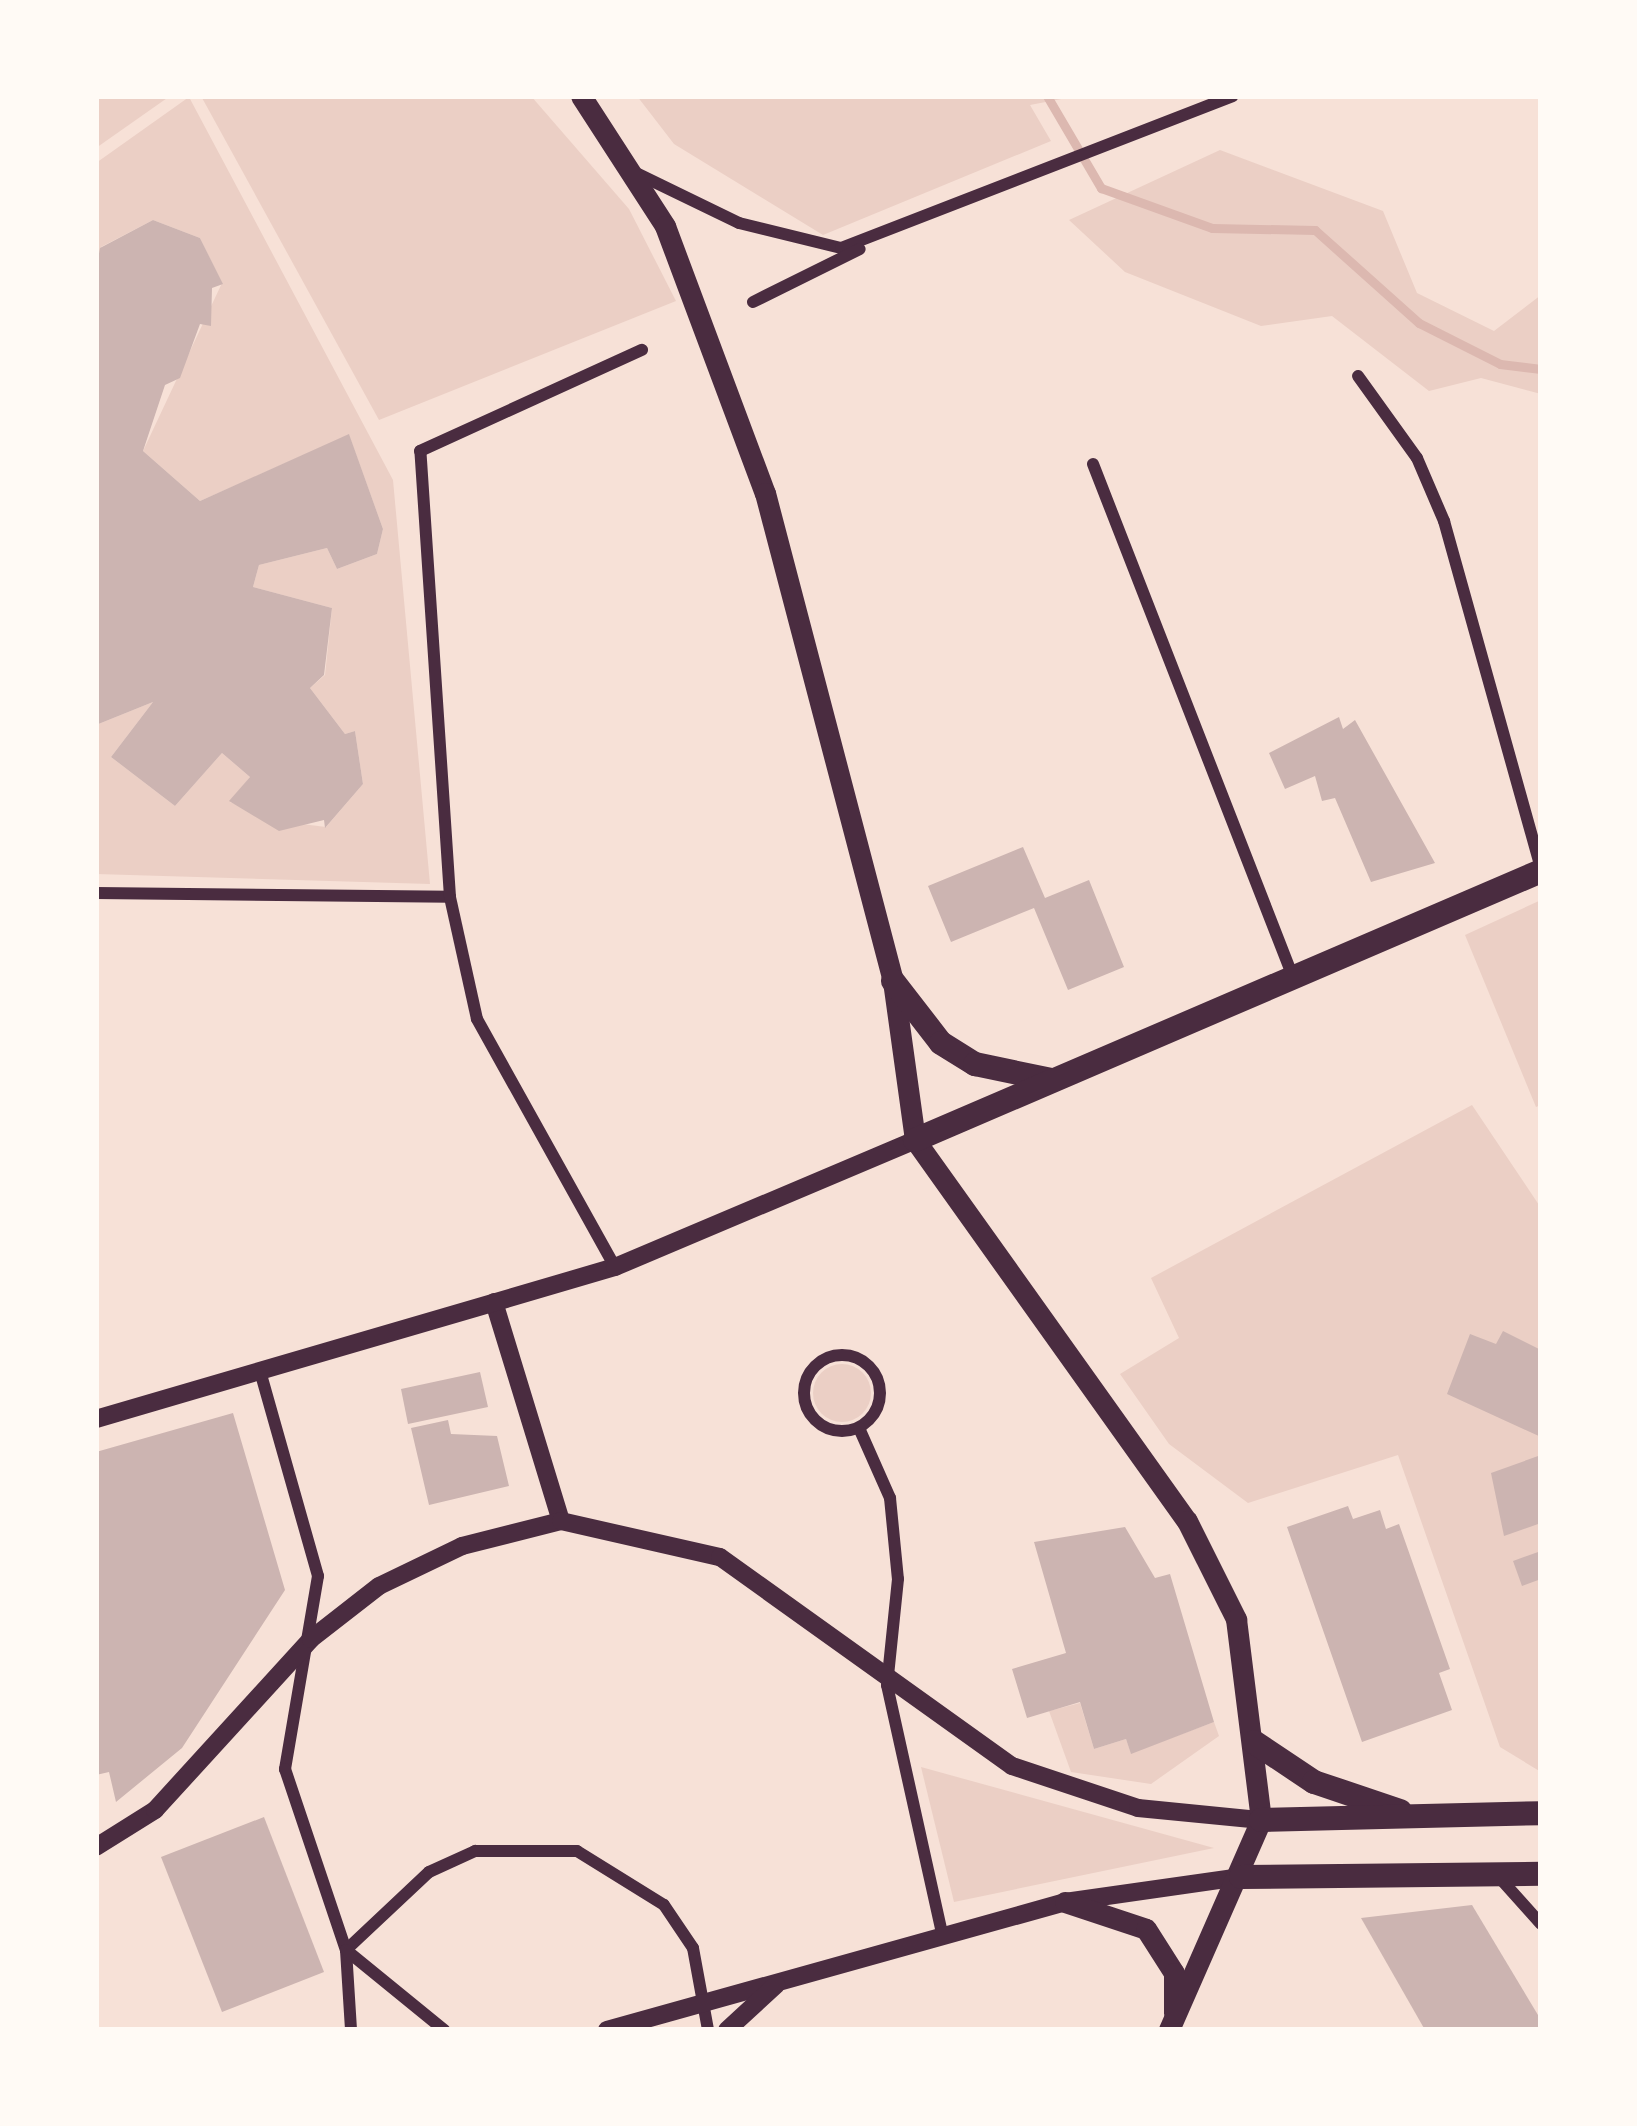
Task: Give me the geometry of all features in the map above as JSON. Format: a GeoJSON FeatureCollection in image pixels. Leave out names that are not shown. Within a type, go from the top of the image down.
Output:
{"type":"FeatureCollection","features":[{"type":"Feature","properties":{"kind":"main road"},"geometry":{"type":"LineString","coordinates":[[581,96],[638,175],[716,342],[765,493],[892,981],[915,1140],[1211,1563],[1235,1619],[1261,1820],[1241,1877],[1170,2028]]}},
{"type":"Feature","properties":{"kind":"main road"},"geometry":{"type":"LineString","coordinates":[[915,1140],[1541,870]]}},
{"type":"Feature","properties":{"kind":"main road"},"geometry":{"type":"LineString","coordinates":[[892,981],[941,1043],[994,1070],[1053,1081]]}},
{"type":"Feature","properties":{"kind":"main road"},"geometry":{"type":"LineString","coordinates":[[1254,1742],[1314,1782],[1408,1815]]}},
{"type":"Feature","properties":{"kind":"main road"},"geometry":{"type":"LineString","coordinates":[[1261,1820],[1541,1813]]}},
{"type":"Feature","properties":{"kind":"main road"},"geometry":{"type":"LineString","coordinates":[[1241,1877],[1541,1874]]}},
{"type":"Feature","properties":{"kind":"main road"},"geometry":{"type":"LineString","coordinates":[[1065,1902],[1122,1915],[1163,1948],[1177,2000],[1170,2028]]}},
{"type":"Feature","properties":{"kind":"street"},"geometry":{"type":"LineString","coordinates":[[754,302],[872,244],[1232,96]]}},
{"type":"Feature","properties":{"kind":"street"},"geometry":{"type":"LineString","coordinates":[[638,175],[818,250],[872,244]]}},
{"type":"Feature","properties":{"kind":"street"},"geometry":{"type":"LineString","coordinates":[[615,1267],[477,1019],[450,897],[420,451],[642,350]]}},
{"type":"Feature","properties":{"kind":"street"},"geometry":{"type":"LineString","coordinates":[[1358,376],[1417,458],[1444,521],[1541,870]]}},
{"type":"Feature","properties":{"kind":"street"},"geometry":{"type":"LineString","coordinates":[[1093,464],[1293,977]]}},
{"type":"Feature","properties":{"kind":"street"},"geometry":{"type":"LineString","coordinates":[[96,893],[450,897]]}},
{"type":"Feature","properties":{"kind":"street"},"geometry":{"type":"LineString","coordinates":[[96,1420],[615,1267],[915,1140]]}},
{"type":"Feature","properties":{"kind":"street"},"geometry":{"type":"LineString","coordinates":[[494,1302],[561,1521]]}},
{"type":"Feature","properties":{"kind":"street"},"geometry":{"type":"LineString","coordinates":[[845,1354],[875,1374],[880,1398],[859,1428],[822,1426],[806,1406],[805,1381],[820,1360],[845,1354]]}},
{"type":"Feature","properties":{"kind":"street"},"geometry":{"type":"LineString","coordinates":[[260,1371],[318,1576],[285,1769],[346,1950],[351,2030]]}},
{"type":"Feature","properties":{"kind":"street"},"geometry":{"type":"LineString","coordinates":[[859,1428],[885,1481],[897,1546],[887,1685],[942,1933]]}},
{"type":"Feature","properties":{"kind":"street"},"geometry":{"type":"LineString","coordinates":[[96,1847],[214,1755],[310,1639],[418,1564],[561,1521],[721,1557],[804,1610],[887,1685],[951,1732],[1058,1785],[1138,1808],[1261,1820]]}},
{"type":"Feature","properties":{"kind":"street"},"geometry":{"type":"LineString","coordinates":[[346,1950],[429,1872],[526,1844],[624,1872],[683,1934],[709,1997],[708,2030]]}},
{"type":"Feature","properties":{"kind":"street"},"geometry":{"type":"LineString","coordinates":[[1493,1871],[1541,1924]]}},
{"type":"Feature","properties":{"kind":"street"},"geometry":{"type":"LineString","coordinates":[[608,2030],[709,1997],[1065,1902],[1241,1877]]}},
{"type":"Feature","properties":{"kind":"street"},"geometry":{"type":"LineString","coordinates":[[346,1950],[444,2030]]}},
{"type":"Feature","properties":{"kind":"street"},"geometry":{"type":"LineString","coordinates":[[727,2030],[795,1975]]}},
{"type":"Feature","properties":{"kind":"shaded area"},"geometry":{"type":"Polygon","coordinates":[[[96,96],[170,96],[96,148],[96,96]]]}},
{"type":"Feature","properties":{"kind":"shaded area"},"geometry":{"type":"Polygon","coordinates":[[[201,96],[531,96],[629,209],[676,301],[379,420],[201,96]]]}},
{"type":"Feature","properties":{"kind":"shaded area"},"geometry":{"type":"Polygon","coordinates":[[[637,96],[1077,96],[1030,105],[1051,141],[823,235],[674,144],[637,96]]]}},
{"type":"Feature","properties":{"kind":"shaded area"},"geometry":{"type":"Polygon","coordinates":[[[189,97],[393,480],[430,884],[96,874],[96,725],[153,702],[111,757],[175,806],[222,753],[250,777],[230,802],[278,821],[326,827],[363,784],[355,731],[345,734],[310,688],[325,675],[332,608],[253,587],[259,565],[327,548],[337,569],[377,554],[383,529],[349,435],[200,501],[143,451],[222,283],[200,238],[153,220],[101,247],[96,271],[96,163],[189,97]]]}},
{"type":"Feature","properties":{"kind":"shaded area"},"geometry":{"type":"Polygon","coordinates":[[[1220,150],[1383,211],[1417,293],[1494,331],[1541,295],[1541,394],[1481,378],[1429,391],[1332,316],[1261,326],[1125,272],[1069,220],[1220,150]]]}},
{"type":"Feature","properties":{"kind":"shaded area"},"geometry":{"type":"Polygon","coordinates":[[[1541,900],[1541,1105],[1536,1107],[1465,935],[1541,900]]]}},
{"type":"Feature","properties":{"kind":"shaded area"},"geometry":{"type":"Polygon","coordinates":[[[1472,1105],[1541,1208],[1541,1772],[1500,1747],[1398,1455],[1248,1503],[1169,1444],[1120,1374],[1179,1338],[1151,1278],[1472,1105]]]}},
{"type":"Feature","properties":{"kind":"shaded area"},"geometry":{"type":"Polygon","coordinates":[[[842,1364],[862,1373],[871,1393],[862,1413],[842,1422],[822,1413],[813,1393],[822,1373],[842,1364]]]}},
{"type":"Feature","properties":{"kind":"shaded area"},"geometry":{"type":"Polygon","coordinates":[[[1080,1703],[1094,1749],[1126,1739],[1131,1753],[1214,1722],[1219,1736],[1151,1784],[1071,1772],[1049,1711],[1080,1703]]]}},
{"type":"Feature","properties":{"kind":"shaded area"},"geometry":{"type":"Polygon","coordinates":[[[921,1767],[1214,1848],[954,1902],[921,1767]]]}},
{"type":"Feature","properties":{"kind":"building"},"geometry":{"type":"Polygon","coordinates":[[[153,220],[200,238],[223,284],[212,288],[211,326],[200,324],[180,378],[165,385],[143,451],[200,501],[349,434],[383,529],[377,554],[337,569],[327,548],[259,565],[253,587],[332,608],[324,675],[310,688],[345,734],[355,731],[363,784],[325,828],[324,820],[279,831],[229,801],[250,777],[222,753],[175,806],[111,757],[153,702],[96,725],[96,271],[100,248],[153,220]]]}},
{"type":"Feature","properties":{"kind":"building"},"geometry":{"type":"Polygon","coordinates":[[[1339,717],[1343,729],[1355,720],[1435,863],[1371,882],[1335,798],[1322,801],[1315,776],[1285,789],[1269,753],[1339,717]]]}},
{"type":"Feature","properties":{"kind":"building"},"geometry":{"type":"Polygon","coordinates":[[[1023,847],[1045,898],[1089,880],[1124,967],[1068,990],[1034,908],[951,942],[928,886],[1023,847]]]}},
{"type":"Feature","properties":{"kind":"building"},"geometry":{"type":"Polygon","coordinates":[[[1503,1331],[1541,1350],[1541,1437],[1447,1394],[1470,1334],[1496,1344],[1503,1331]]]}},
{"type":"Feature","properties":{"kind":"building"},"geometry":{"type":"Polygon","coordinates":[[[480,1372],[488,1407],[408,1424],[401,1389],[480,1372]]]}},
{"type":"Feature","properties":{"kind":"building"},"geometry":{"type":"Polygon","coordinates":[[[233,1413],[285,1590],[182,1748],[116,1802],[109,1772],[96,1775],[96,1452],[233,1413]]]}},
{"type":"Feature","properties":{"kind":"building"},"geometry":{"type":"Polygon","coordinates":[[[448,1420],[451,1434],[497,1436],[509,1486],[429,1505],[411,1428],[448,1420]]]}},
{"type":"Feature","properties":{"kind":"building"},"geometry":{"type":"Polygon","coordinates":[[[1541,1455],[1541,1523],[1504,1536],[1491,1473],[1541,1455]]]}},
{"type":"Feature","properties":{"kind":"building"},"geometry":{"type":"Polygon","coordinates":[[[1348,1506],[1353,1519],[1380,1510],[1386,1529],[1399,1524],[1450,1669],[1439,1673],[1452,1710],[1362,1742],[1287,1527],[1348,1506]]]}},
{"type":"Feature","properties":{"kind":"building"},"geometry":{"type":"Polygon","coordinates":[[[1125,1527],[1155,1578],[1170,1574],[1214,1722],[1131,1754],[1126,1739],[1094,1749],[1080,1702],[1027,1718],[1012,1669],[1066,1653],[1034,1542],[1125,1527]]]}},
{"type":"Feature","properties":{"kind":"building"},"geometry":{"type":"Polygon","coordinates":[[[1541,1551],[1541,1579],[1522,1586],[1513,1561],[1541,1551]]]}},
{"type":"Feature","properties":{"kind":"building"},"geometry":{"type":"Polygon","coordinates":[[[264,1817],[324,1972],[222,2012],[161,1857],[264,1817]]]}},
{"type":"Feature","properties":{"kind":"building"},"geometry":{"type":"Polygon","coordinates":[[[1472,1905],[1541,2020],[1541,2030],[1425,2030],[1361,1918],[1472,1905]]]}},
{"type":"Feature","properties":{"kind":"waterway"},"geometry":{"type":"LineString","coordinates":[[1047,96],[1101,188],[1212,228],[1315,230],[1419,323],[1500,364],[1541,369]]}}]}
